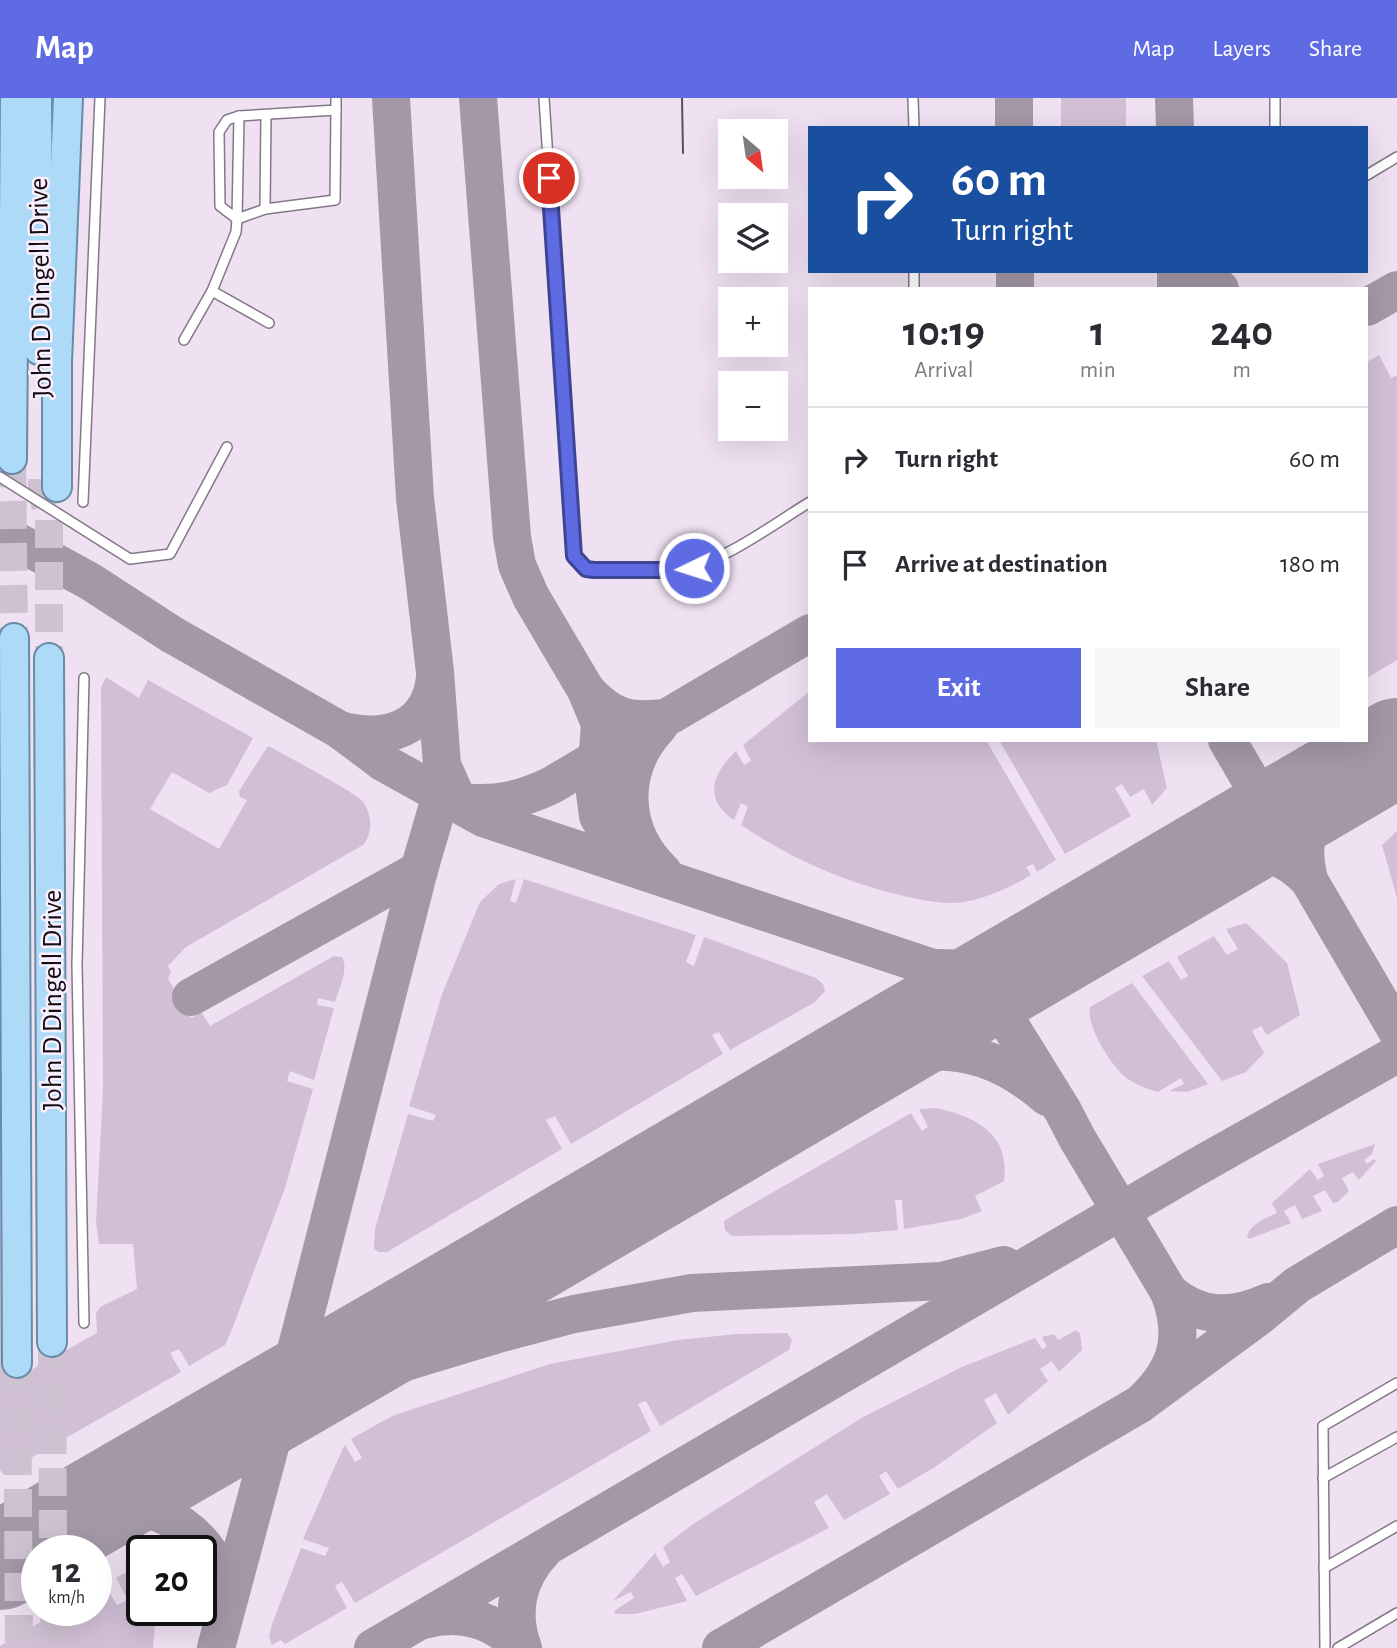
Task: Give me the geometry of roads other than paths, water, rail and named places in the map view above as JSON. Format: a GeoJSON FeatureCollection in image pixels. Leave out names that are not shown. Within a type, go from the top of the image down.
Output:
{"type":"FeatureCollection","features":[{"type":"Feature","properties":{"kind":"highway","name":"John D Dingell Drive"},"geometry":{"type":"LineString","coordinates":[[6,468],[13,278],[15,98]]}},
{"type":"Feature","properties":{"kind":"highway","name":"John D Dingell Drive"},"geometry":{"type":"LineString","coordinates":[[37,98],[50,483],[68,98]]}},
{"type":"Feature","properties":{"kind":"highway"},"geometry":{"type":"LineString","coordinates":[[0,114],[13,278]]}},
{"type":"Feature","properties":{"kind":"highway","name":"John D Dingell Drive"},"geometry":{"type":"LineString","coordinates":[[14,638],[17,1363]]}},
{"type":"Feature","properties":{"kind":"highway","name":"John D Dingell Drive"},"geometry":{"type":"LineString","coordinates":[[49,658],[52,1342]]}},
{"type":"Feature","properties":{"kind":"lane"},"geometry":{"type":"LineString","coordinates":[[83,502],[100,98]]}},
{"type":"Feature","properties":{"kind":"lane"},"geometry":{"type":"LineString","coordinates":[[237,219],[265,209],[335,200],[336,98]]}},
{"type":"Feature","properties":{"kind":"lane"},"geometry":{"type":"LineString","coordinates":[[544,98],[574,556],[586,569],[594,570],[694,568],[808,503]]}},
{"type":"Feature","properties":{"kind":"lane"},"geometry":{"type":"LineString","coordinates":[[914,98],[914,126]]}},
{"type":"Feature","properties":{"kind":"lane"},"geometry":{"type":"LineString","coordinates":[[1275,98],[1275,126]]}},
{"type":"Feature","properties":{"kind":"lane"},"geometry":{"type":"LineString","coordinates":[[237,219],[220,206],[219,132],[227,120],[239,116],[336,110]]}},
{"type":"Feature","properties":{"kind":"lane"},"geometry":{"type":"LineString","coordinates":[[265,209],[266,115]]}},
{"type":"Feature","properties":{"kind":"lane"},"geometry":{"type":"LineString","coordinates":[[184,340],[212,291],[236,232],[239,116]]}},
{"type":"Feature","properties":{"kind":"lane"},"geometry":{"type":"LineString","coordinates":[[1368,174],[1397,158]]}},
{"type":"Feature","properties":{"kind":"lane"},"geometry":{"type":"LineString","coordinates":[[212,291],[270,323]]}},
{"type":"Feature","properties":{"kind":"lane"},"geometry":{"type":"LineString","coordinates":[[6,468],[130,559],[170,554],[228,447]]}},
{"type":"Feature","properties":{"kind":"lane"},"geometry":{"type":"LineString","coordinates":[[84,678],[77,965],[84,1323]]}},
{"type":"Feature","properties":{"kind":"lane"},"geometry":{"type":"LineString","coordinates":[[1325,1648],[1323,1426],[1397,1383]]}},
{"type":"Feature","properties":{"kind":"lane"},"geometry":{"type":"LineString","coordinates":[[1323,1478],[1397,1437]]}},
{"type":"Feature","properties":{"kind":"lane"},"geometry":{"type":"LineString","coordinates":[[1324,1568],[1397,1526]]}},
{"type":"Feature","properties":{"kind":"lane"},"geometry":{"type":"LineString","coordinates":[[1338,1648],[1397,1613]]}},
{"type":"Feature","properties":{"kind":"tunnel"},"geometry":{"type":"LineString","coordinates":[[12,459],[14,638]]}},
{"type":"Feature","properties":{"kind":"tunnel"},"geometry":{"type":"LineString","coordinates":[[42,479],[42,492],[49,519],[49,658]]}},
{"type":"Feature","properties":{"kind":"tunnel"},"geometry":{"type":"LineString","coordinates":[[52,1342],[53,1535]]}},
{"type":"Feature","properties":{"kind":"tunnel"},"geometry":{"type":"LineString","coordinates":[[17,1363],[19,1648]]}},
{"type":"Feature","properties":{"kind":"tunnel"},"geometry":{"type":"LineString","coordinates":[[54,1626],[54,1648]]}},
{"type":"Feature","properties":{"kind":"tram line"},"geometry":{"type":"LineString","coordinates":[[682,98],[683,153]]}}]}
